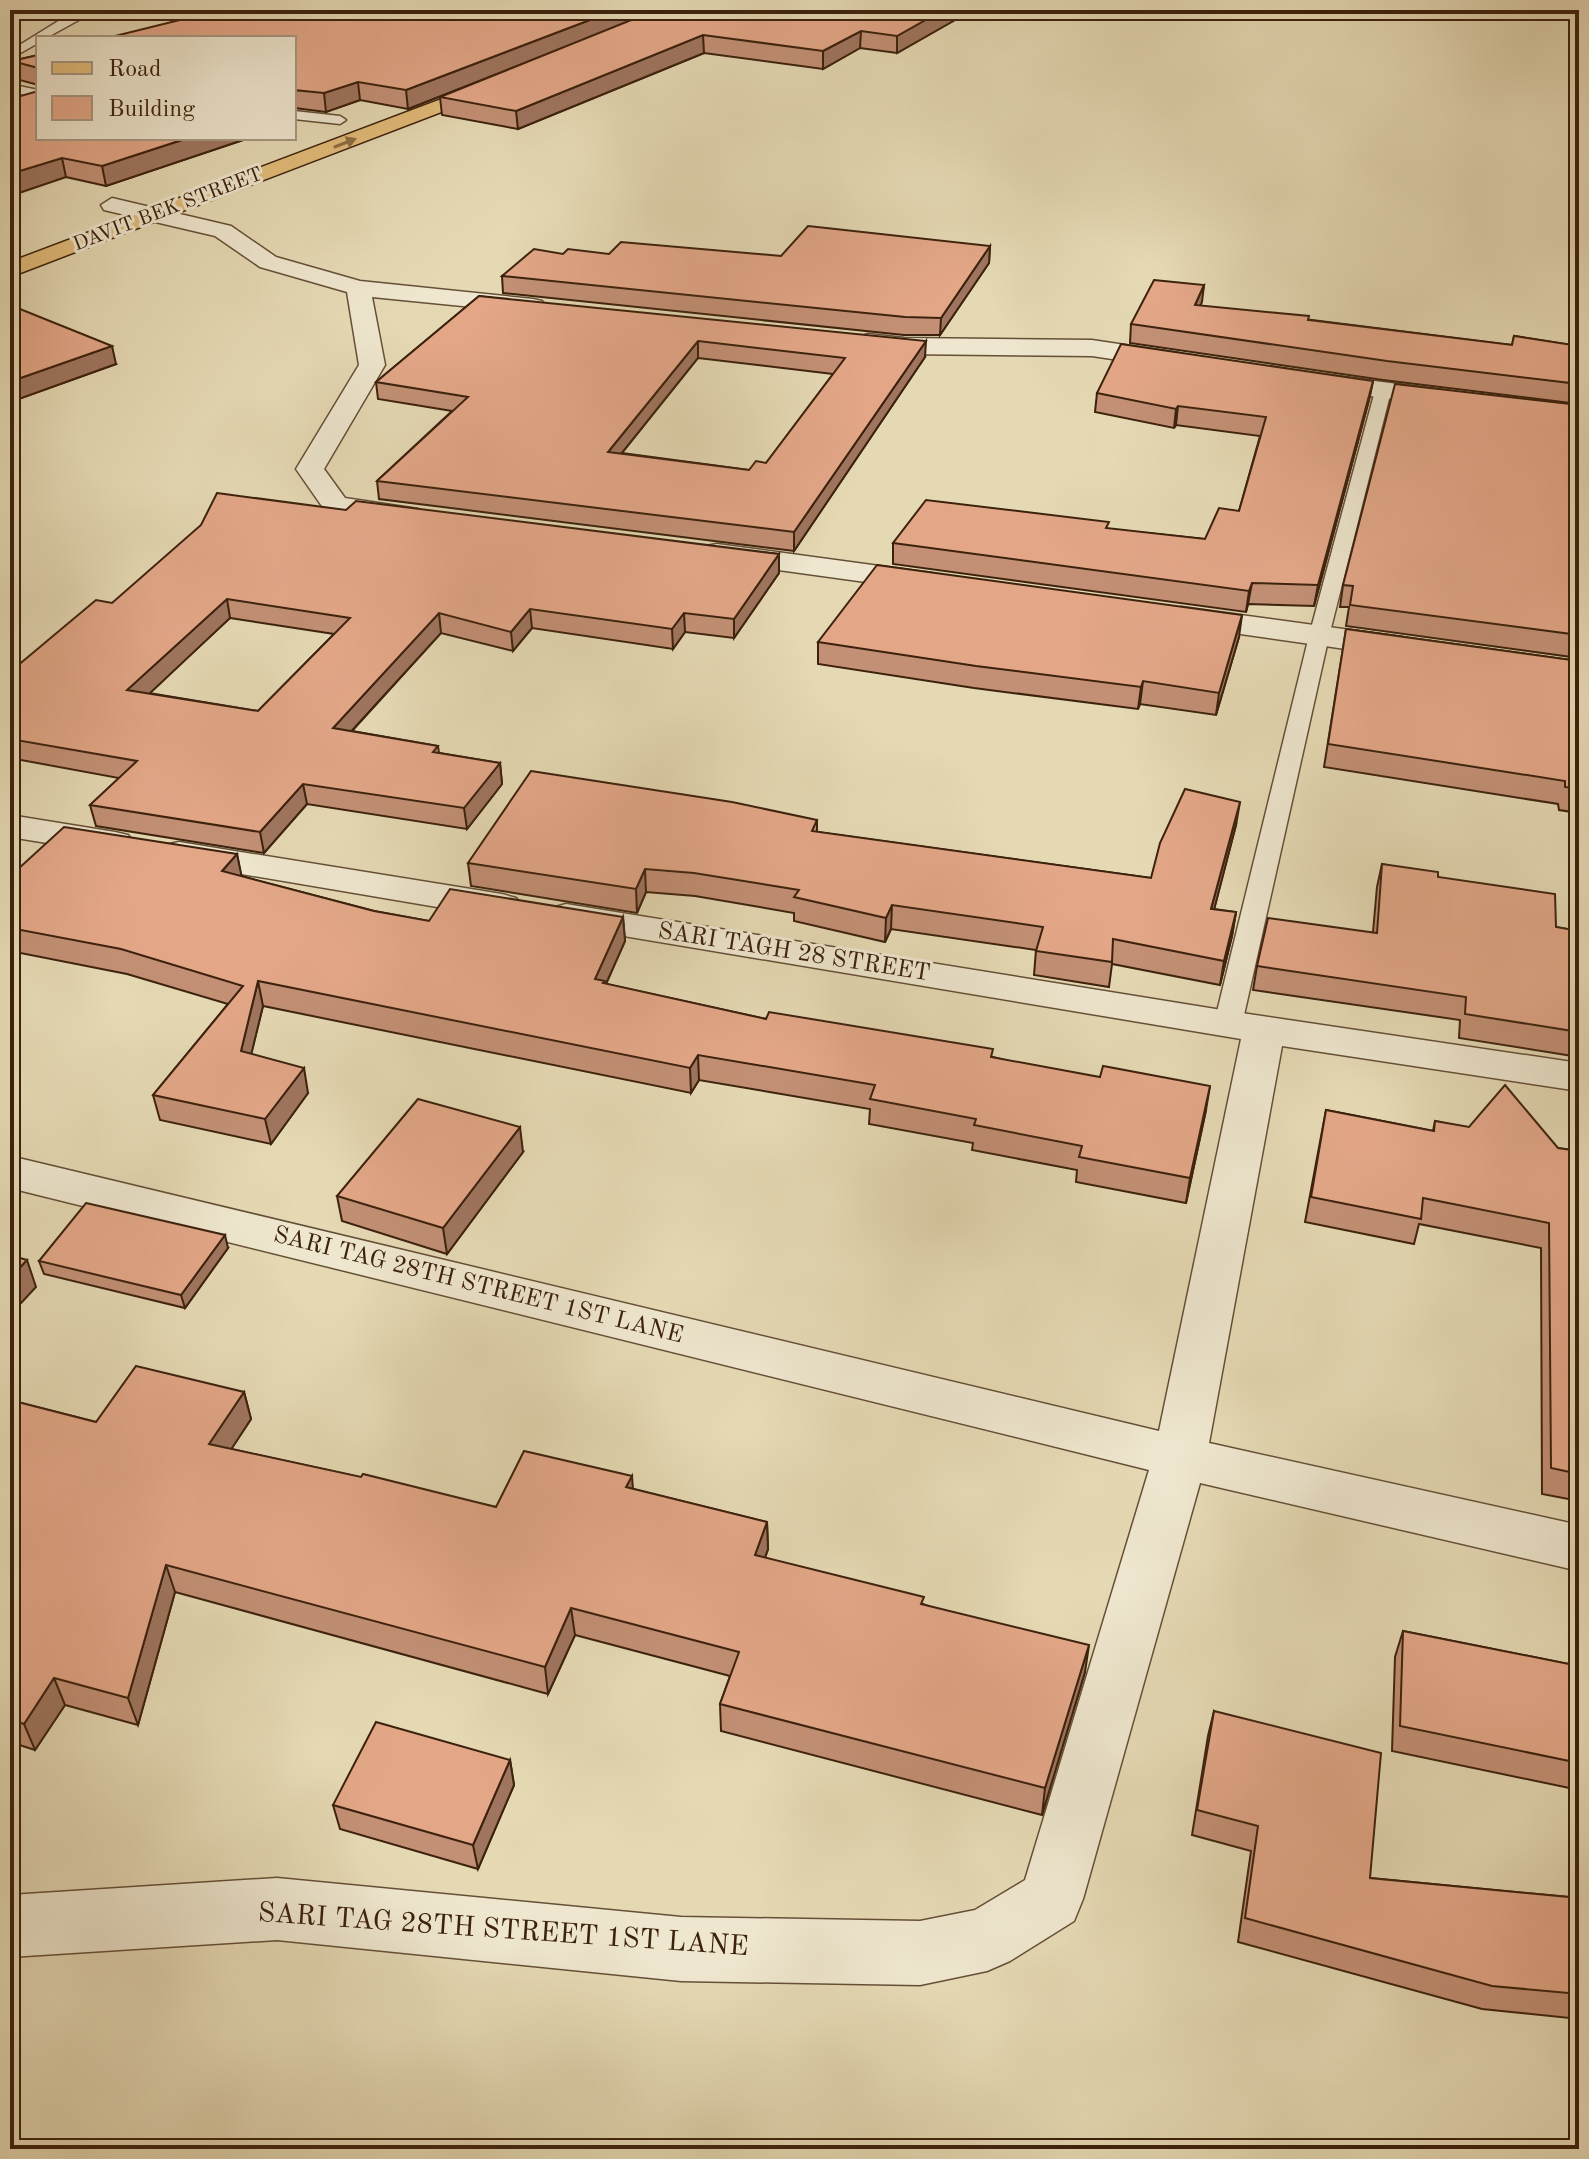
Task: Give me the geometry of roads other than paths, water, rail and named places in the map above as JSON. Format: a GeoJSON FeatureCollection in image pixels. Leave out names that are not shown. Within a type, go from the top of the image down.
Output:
{"type":"FeatureCollection","features":[{"type":"Feature","properties":{"kind":"main road","name":"DAVIT BEK STREET"},"geometry":{"type":"LineString","coordinates":[[10,270],[155,202],[520,75]]}},
{"type":"Feature","properties":{"kind":"main road"},"geometry":{"type":"LineString","coordinates":[[306,133],[347,118]]}},
{"type":"Feature","properties":{"kind":"street"},"geometry":{"type":"LineString","coordinates":[[105,208],[155,202],[223,231],[268,262],[358,288],[561,309]]}},
{"type":"Feature","properties":{"kind":"street"},"geometry":{"type":"LineString","coordinates":[[358,288],[372,365],[310,469],[336,506],[430,518]]}},
{"type":"Feature","properties":{"kind":"street"},"geometry":{"type":"LineString","coordinates":[[842,339],[904,346],[1092,348],[1199,364]]}},
{"type":"Feature","properties":{"kind":"street"},"geometry":{"type":"LineString","coordinates":[[1291,377],[1473,402]]}},
{"type":"Feature","properties":{"kind":"street"},"geometry":{"type":"LineString","coordinates":[[680,548],[961,586]]}},
{"type":"Feature","properties":{"kind":"street"},"geometry":{"type":"LineString","coordinates":[[1148,612],[1426,651]]}},
{"type":"Feature","properties":{"kind":"street","name":"SARI TAGH 28 STREET"},"geometry":{"type":"LineString","coordinates":[[10,826],[1246,1027],[1579,1077]]}},
{"type":"Feature","properties":{"kind":"street","name":"SARI TAG 28TH STREET 1ST LANE"},"geometry":{"type":"LineString","coordinates":[[10,1926],[277,1909],[681,1949],[920,1953],[987,1939],[1051,1899],[1180,1457],[1246,1027]]}},
{"type":"Feature","properties":{"kind":"street","name":"SARI TAG 28TH STREET 1ST LANE"},"geometry":{"type":"LineString","coordinates":[[10,1172],[1180,1457],[1579,1548]]}},
{"type":"Feature","properties":{"kind":"lane"},"geometry":{"type":"LineString","coordinates":[[42,36],[92,10]]}},
{"type":"Feature","properties":{"kind":"lane"},"geometry":{"type":"LineString","coordinates":[[10,56],[36,40]]}},
{"type":"Feature","properties":{"kind":"lane"},"geometry":{"type":"LineString","coordinates":[[10,88],[36,94]]}},
{"type":"Feature","properties":{"kind":"lane"},"geometry":{"type":"LineString","coordinates":[[296,115],[347,118]]}},
{"type":"Feature","properties":{"kind":"lane"},"geometry":{"type":"LineString","coordinates":[[1246,1027],[1319,636],[1383,391]]}}]}
